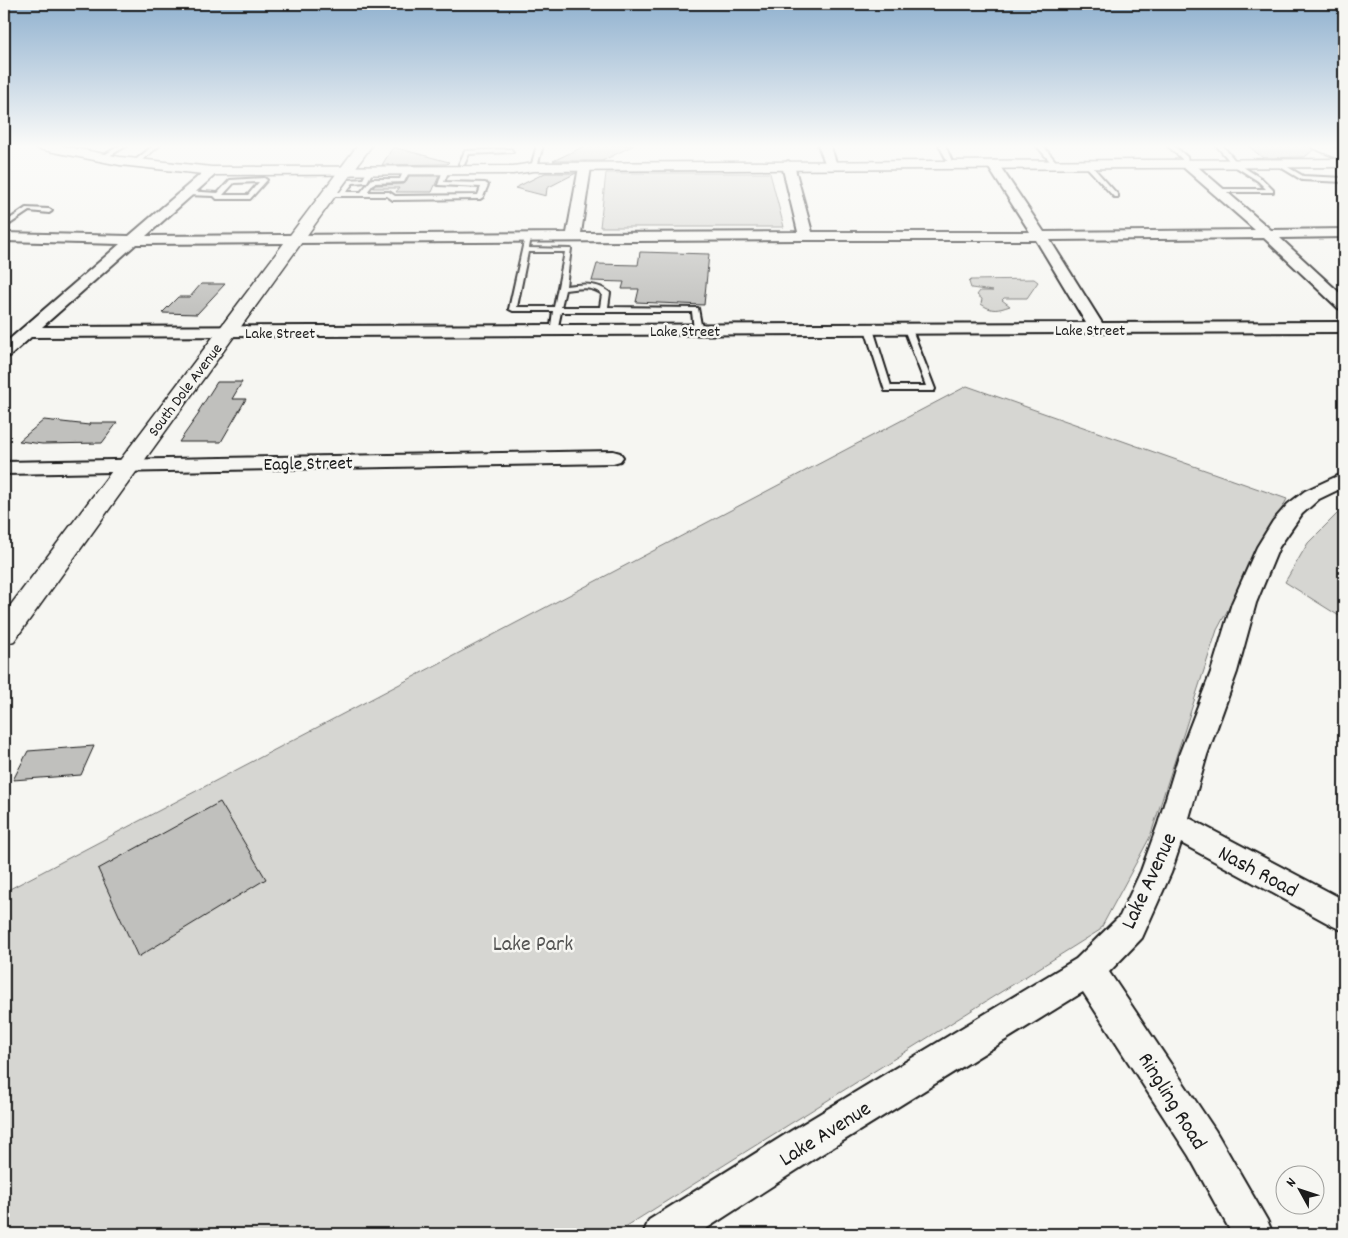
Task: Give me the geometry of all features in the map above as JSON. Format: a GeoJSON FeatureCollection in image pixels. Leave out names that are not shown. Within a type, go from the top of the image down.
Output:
{"type":"FeatureCollection","features":[{"type":"Feature","properties":{"kind":"main road","name":"South Dole Avenue"},"geometry":{"type":"LineString","coordinates":[[4,634],[294,238],[324,203]]}},
{"type":"Feature","properties":{"kind":"street"},"geometry":{"type":"LineString","coordinates":[[4,352],[174,203]]}},
{"type":"Feature","properties":{"kind":"street"},"geometry":{"type":"LineString","coordinates":[[573,236],[578,203]]}},
{"type":"Feature","properties":{"kind":"street"},"geometry":{"type":"LineString","coordinates":[[798,203],[806,236]]}},
{"type":"Feature","properties":{"kind":"street"},"geometry":{"type":"LineString","coordinates":[[1018,203],[1098,329]]}},
{"type":"Feature","properties":{"kind":"street"},"geometry":{"type":"LineString","coordinates":[[1232,203],[1344,304]]}},
{"type":"Feature","properties":{"kind":"street"},"geometry":{"type":"LineString","coordinates":[[4,237],[130,240],[294,238],[527,243],[573,236],[1344,234]]}},
{"type":"Feature","properties":{"kind":"street","name":"Lake Street"},"geometry":{"type":"LineString","coordinates":[[26,332],[1344,327]]}},
{"type":"Feature","properties":{"kind":"street","name":"Eagle Street"},"geometry":{"type":"LineString","coordinates":[[4,468],[613,457]]}},
{"type":"Feature","properties":{"kind":"street","name":"Lake Avenue"},"geometry":{"type":"LineString","coordinates":[[663,1234],[804,1144],[1088,970],[1131,927],[1156,873],[1193,756],[1224,672],[1244,603],[1268,546],[1281,526],[1296,509],[1312,495],[1344,479]]}},
{"type":"Feature","properties":{"kind":"street","name":"Nash Road"},"geometry":{"type":"LineString","coordinates":[[1173,824],[1344,916]]}},
{"type":"Feature","properties":{"kind":"street","name":"Ringling Road"},"geometry":{"type":"LineString","coordinates":[[1088,970],[1202,1143],[1252,1234]]}},
{"type":"Feature","properties":{"kind":"lane"},"geometry":{"type":"LineString","coordinates":[[4,226],[28,209],[49,210]]}},
{"type":"Feature","properties":{"kind":"lane"},"geometry":{"type":"LineString","coordinates":[[553,331],[558,309],[569,250],[527,243],[513,309],[558,309],[604,309],[695,310],[698,330]]}},
{"type":"Feature","properties":{"kind":"lane"},"geometry":{"type":"LineString","coordinates":[[562,288],[590,287],[603,289],[606,293],[604,309]]}},
{"type":"Feature","properties":{"kind":"lane"},"geometry":{"type":"LineString","coordinates":[[869,329],[888,389],[931,388],[908,329]]}},
{"type":"Feature","properties":{"kind":"green space"},"geometry":{"type":"Polygon","coordinates":[[[603,203],[778,203],[784,227],[600,227],[603,203]]]}},
{"type":"Feature","properties":{"kind":"green space"},"geometry":{"type":"Polygon","coordinates":[[[1034,279],[1038,282],[1027,298],[1004,298],[1002,300],[1010,306],[995,310],[981,304],[982,299],[977,295],[980,291],[993,291],[971,288],[969,282],[971,280],[1034,279]]]}},
{"type":"Feature","properties":{"kind":"green space","name":"Lake Park"},"geometry":{"type":"Polygon","coordinates":[[[967,386],[1287,499],[1217,630],[1150,837],[1100,930],[614,1234],[4,1234],[4,892],[967,386]]]}},
{"type":"Feature","properties":{"kind":"green space"},"geometry":{"type":"Polygon","coordinates":[[[1344,507],[1344,619],[1285,582],[1308,543],[1344,507]]]}},
{"type":"Feature","properties":{"kind":"building"},"geometry":{"type":"Polygon","coordinates":[[[640,252],[709,254],[704,305],[636,302],[639,289],[622,289],[624,282],[592,281],[597,264],[638,265],[640,252]]]}},
{"type":"Feature","properties":{"kind":"building"},"geometry":{"type":"Polygon","coordinates":[[[201,284],[225,284],[197,314],[162,313],[178,297],[190,297],[201,284]]]}},
{"type":"Feature","properties":{"kind":"building"},"geometry":{"type":"Polygon","coordinates":[[[217,382],[242,382],[232,399],[246,399],[221,442],[179,442],[200,412],[198,412],[217,382]]]}},
{"type":"Feature","properties":{"kind":"building"},"geometry":{"type":"Polygon","coordinates":[[[44,420],[89,425],[90,423],[117,423],[102,443],[42,444],[19,441],[44,420]]]}},
{"type":"Feature","properties":{"kind":"building"},"geometry":{"type":"Polygon","coordinates":[[[94,746],[81,775],[13,780],[28,751],[94,746]]]}},
{"type":"Feature","properties":{"kind":"building"},"geometry":{"type":"Polygon","coordinates":[[[220,802],[266,879],[138,957],[98,869],[220,802]]]}}]}
